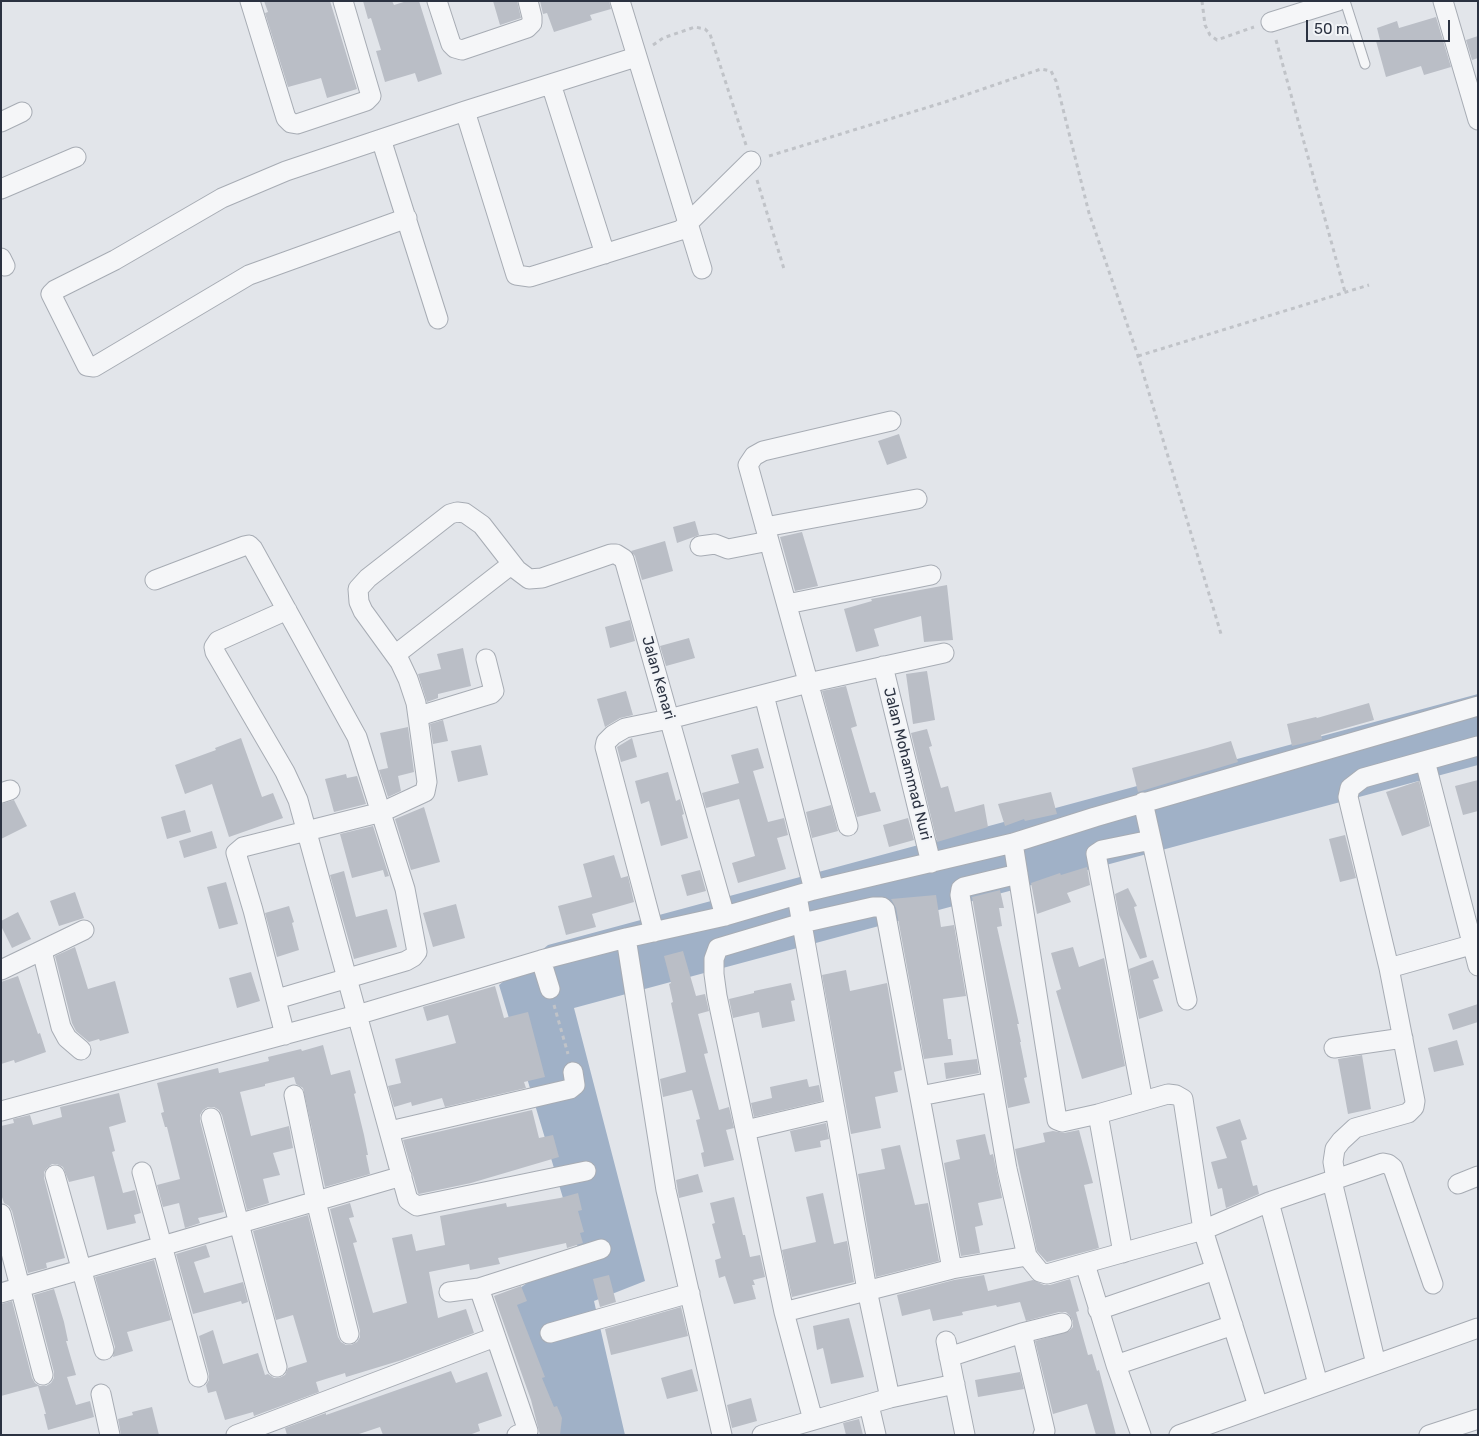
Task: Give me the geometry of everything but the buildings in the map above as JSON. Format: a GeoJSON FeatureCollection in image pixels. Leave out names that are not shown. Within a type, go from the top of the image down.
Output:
{"type":"FeatureCollection","features":[{"type":"Feature","properties":{"kind":"street"},"geometry":{"type":"LineString","coordinates":[[250,1],[286,118],[291,123],[297,124],[366,100],[371,96],[343,1]]}},
{"type":"Feature","properties":{"kind":"street"},"geometry":{"type":"LineString","coordinates":[[437,1],[451,44],[455,48],[462,50],[527,28],[532,23],[528,1]]}},
{"type":"Feature","properties":{"kind":"street"},"geometry":{"type":"LineString","coordinates":[[620,1],[702,269]]}},
{"type":"Feature","properties":{"kind":"street"},"geometry":{"type":"LineString","coordinates":[[1271,22],[1338,1]]}},
{"type":"Feature","properties":{"kind":"street"},"geometry":{"type":"LineString","coordinates":[[1443,1],[1478,120]]}},
{"type":"Feature","properties":{"kind":"street"},"geometry":{"type":"LineString","coordinates":[[407,218],[249,275],[94,367],[87,366],[51,294],[55,290],[115,260],[222,198],[286,171],[465,111],[636,57]]}},
{"type":"Feature","properties":{"kind":"street"},"geometry":{"type":"LineString","coordinates":[[551,84],[605,254]]}},
{"type":"Feature","properties":{"kind":"street"},"geometry":{"type":"LineString","coordinates":[[465,111],[516,275],[530,277],[681,230],[751,161]]}},
{"type":"Feature","properties":{"kind":"street"},"geometry":{"type":"LineString","coordinates":[[1,122],[22,112]]}},
{"type":"Feature","properties":{"kind":"street"},"geometry":{"type":"LineString","coordinates":[[381,139],[438,319]]}},
{"type":"Feature","properties":{"kind":"street"},"geometry":{"type":"LineString","coordinates":[[1,189],[76,157]]}},
{"type":"Feature","properties":{"kind":"street"},"geometry":{"type":"LineString","coordinates":[[848,826],[748,465],[754,456],[763,451],[891,421]]}},
{"type":"Feature","properties":{"kind":"street"},"geometry":{"type":"LineString","coordinates":[[700,546],[715,544],[728,549],[767,534],[917,500]]}},
{"type":"Feature","properties":{"kind":"street"},"geometry":{"type":"LineString","coordinates":[[285,1035],[253,910],[236,853],[243,847],[382,812],[425,792],[427,782],[416,703],[408,679],[396,655],[363,611],[359,602],[358,589],[368,578],[450,514],[457,512],[465,513],[482,526],[512,564],[396,655]]}},
{"type":"Feature","properties":{"kind":"street"},"geometry":{"type":"LineString","coordinates":[[155,580],[244,546],[249,545],[253,549],[357,737],[405,889],[417,952],[413,957],[406,961],[276,999]]}},
{"type":"Feature","properties":{"kind":"street","name":"Jalan Kenari"},"geometry":{"type":"LineString","coordinates":[[512,564],[529,579],[542,578],[611,554],[616,554],[624,559],[725,916]]}},
{"type":"Feature","properties":{"kind":"street"},"geometry":{"type":"LineString","coordinates":[[786,604],[931,575]]}},
{"type":"Feature","properties":{"kind":"street"},"geometry":{"type":"LineString","coordinates":[[287,610],[220,639],[214,649],[217,658],[263,733],[292,787],[307,832],[408,1200],[417,1206],[586,1171]]}},
{"type":"Feature","properties":{"kind":"street"},"geometry":{"type":"LineString","coordinates":[[654,932],[607,754],[606,742],[613,735],[625,728],[669,719],[808,683],[944,653]]}},
{"type":"Feature","properties":{"kind":"street"},"geometry":{"type":"LineString","coordinates":[[419,716],[491,694],[494,691],[486,659]]}},
{"type":"Feature","properties":{"kind":"street","name":"Jalan Mohammad Nuri"},"geometry":{"type":"LineString","coordinates":[[883,666],[931,863]]}},
{"type":"Feature","properties":{"kind":"street"},"geometry":{"type":"LineString","coordinates":[[764,695],[803,895],[801,921],[867,1290],[890,1398]]}},
{"type":"Feature","properties":{"kind":"street"},"geometry":{"type":"LineString","coordinates":[[1433,1284],[1393,1168],[1383,1163],[1269,1202],[1203,1230],[1043,1274],[1027,1256],[1007,1169],[960,895],[961,889],[1015,858],[1144,808],[1478,706]]}},
{"type":"Feature","properties":{"kind":"street"},"geometry":{"type":"LineString","coordinates":[[1376,1364],[1334,1180],[1333,1162],[1336,1149],[1341,1141],[1355,1128],[1408,1113],[1414,1107],[1415,1101],[1389,968],[1348,797],[1350,788],[1363,778],[1478,746]]}},
{"type":"Feature","properties":{"kind":"street"},"geometry":{"type":"LineString","coordinates":[[1425,761],[1475,943],[1478,966]]}},
{"type":"Feature","properties":{"kind":"street"},"geometry":{"type":"LineString","coordinates":[[1144,808],[1186,1000]]}},
{"type":"Feature","properties":{"kind":"street"},"geometry":{"type":"LineString","coordinates":[[1143,1101],[1096,854],[1102,850],[1150,836]]}},
{"type":"Feature","properties":{"kind":"street"},"geometry":{"type":"LineString","coordinates":[[1,1111],[357,1015],[546,975],[627,949],[654,932],[725,916],[931,863],[1015,858]]}},
{"type":"Feature","properties":{"kind":"street"},"geometry":{"type":"LineString","coordinates":[[1015,858],[1058,1120],[1062,1122],[1098,1114],[1168,1094],[1176,1095],[1183,1099],[1203,1230],[1258,1406]]}},
{"type":"Feature","properties":{"kind":"street"},"geometry":{"type":"LineString","coordinates":[[813,1420],[784,1312],[717,996],[714,959],[718,948],[801,921],[873,907],[882,907],[885,910],[952,1269]]}},
{"type":"Feature","properties":{"kind":"street"},"geometry":{"type":"LineString","coordinates":[[1,970],[84,930]]}},
{"type":"Feature","properties":{"kind":"street"},"geometry":{"type":"LineString","coordinates":[[1389,968],[1475,943]]}},
{"type":"Feature","properties":{"kind":"street"},"geometry":{"type":"LineString","coordinates":[[627,949],[666,1190],[722,1435]]}},
{"type":"Feature","properties":{"kind":"street"},"geometry":{"type":"LineString","coordinates":[[42,951],[61,1027],[67,1038],[81,1050]]}},
{"type":"Feature","properties":{"kind":"street"},"geometry":{"type":"LineString","coordinates":[[1334,1048],[1403,1038]]}},
{"type":"Feature","properties":{"kind":"street"},"geometry":{"type":"LineString","coordinates":[[920,1096],[992,1082]]}},
{"type":"Feature","properties":{"kind":"street"},"geometry":{"type":"LineString","coordinates":[[390,1131],[568,1084]]}},
{"type":"Feature","properties":{"kind":"street"},"geometry":{"type":"LineString","coordinates":[[294,1095],[316,1201],[349,1334]]}},
{"type":"Feature","properties":{"kind":"street"},"geometry":{"type":"LineString","coordinates":[[746,1130],[835,1109]]}},
{"type":"Feature","properties":{"kind":"street"},"geometry":{"type":"LineString","coordinates":[[1098,1114],[1123,1253]]}},
{"type":"Feature","properties":{"kind":"street"},"geometry":{"type":"LineString","coordinates":[[211,1118],[277,1367]]}},
{"type":"Feature","properties":{"kind":"street"},"geometry":{"type":"LineString","coordinates":[[142,1172],[198,1377]]}},
{"type":"Feature","properties":{"kind":"street"},"geometry":{"type":"LineString","coordinates":[[55,1175],[104,1350]]}},
{"type":"Feature","properties":{"kind":"street"},"geometry":{"type":"LineString","coordinates":[[10,1290],[402,1176]]}},
{"type":"Feature","properties":{"kind":"street"},"geometry":{"type":"LineString","coordinates":[[1458,1184],[1478,1176]]}},
{"type":"Feature","properties":{"kind":"street"},"geometry":{"type":"LineString","coordinates":[[1269,1202],[1318,1384]]}},
{"type":"Feature","properties":{"kind":"street"},"geometry":{"type":"LineString","coordinates":[[1,1214],[10,1290],[43,1375]]}},
{"type":"Feature","properties":{"kind":"street"},"geometry":{"type":"LineString","coordinates":[[449,1292],[479,1288],[601,1249]]}},
{"type":"Feature","properties":{"kind":"street"},"geometry":{"type":"LineString","coordinates":[[784,1312],[952,1269],[1027,1256]]}},
{"type":"Feature","properties":{"kind":"street"},"geometry":{"type":"LineString","coordinates":[[1085,1264],[1116,1365],[1141,1435]]}},
{"type":"Feature","properties":{"kind":"street"},"geometry":{"type":"LineString","coordinates":[[1098,1310],[1215,1270]]}},
{"type":"Feature","properties":{"kind":"street"},"geometry":{"type":"LineString","coordinates":[[479,1288],[528,1431],[517,1435]]}},
{"type":"Feature","properties":{"kind":"street"},"geometry":{"type":"LineString","coordinates":[[550,1333],[690,1293]]}},
{"type":"Feature","properties":{"kind":"street"},"geometry":{"type":"LineString","coordinates":[[965,1435],[947,1349],[1022,1334],[1062,1323]]}},
{"type":"Feature","properties":{"kind":"street"},"geometry":{"type":"LineString","coordinates":[[1116,1365],[1233,1326]]}},
{"type":"Feature","properties":{"kind":"street"},"geometry":{"type":"LineString","coordinates":[[1180,1435],[1207,1430],[1258,1406],[1478,1328]]}},
{"type":"Feature","properties":{"kind":"street"},"geometry":{"type":"LineString","coordinates":[[1022,1334],[1045,1431],[1043,1435]]}},
{"type":"Feature","properties":{"kind":"street"},"geometry":{"type":"LineString","coordinates":[[236,1435],[495,1337]]}},
{"type":"Feature","properties":{"kind":"street"},"geometry":{"type":"LineString","coordinates":[[762,1435],[791,1431],[813,1420],[890,1398],[955,1384]]}},
{"type":"Feature","properties":{"kind":"street"},"geometry":{"type":"LineString","coordinates":[[101,1394],[110,1435]]}},
{"type":"Feature","properties":{"kind":"street"},"geometry":{"type":"LineString","coordinates":[[868,1405],[876,1435]]}},
{"type":"Feature","properties":{"kind":"street"},"geometry":{"type":"LineString","coordinates":[[1430,1435],[1478,1418]]}},
{"type":"Feature","properties":{"kind":"lane"},"geometry":{"type":"LineString","coordinates":[[1345,1],[1365,64]]}},
{"type":"Feature","properties":{"kind":"path"},"geometry":{"type":"LineString","coordinates":[[1202,1],[1205,25],[1210,35],[1218,40],[1271,22],[1346,292]]}},
{"type":"Feature","properties":{"kind":"path"},"geometry":{"type":"LineString","coordinates":[[636,57],[663,38],[695,27],[705,29],[710,34],[784,269]]}},
{"type":"Feature","properties":{"kind":"path"},"geometry":{"type":"LineString","coordinates":[[751,161],[945,102],[1041,69],[1051,71],[1056,81],[1089,213],[1138,356],[1221,634]]}},
{"type":"Feature","properties":{"kind":"path"},"geometry":{"type":"LineString","coordinates":[[1138,356],[1369,285]]}},
{"type":"Feature","properties":{"kind":"path"},"geometry":{"type":"LineString","coordinates":[[546,975],[568,1084]]}},
{"type":"Feature","properties":{"kind":"water"},"geometry":{"type":"Polygon","coordinates":[[[1478,694],[1478,765],[574,1008],[645,1281],[594,1301],[625,1435],[550,1435],[504,1299],[578,1248],[499,985],[548,945],[1478,694]]]}}]}
